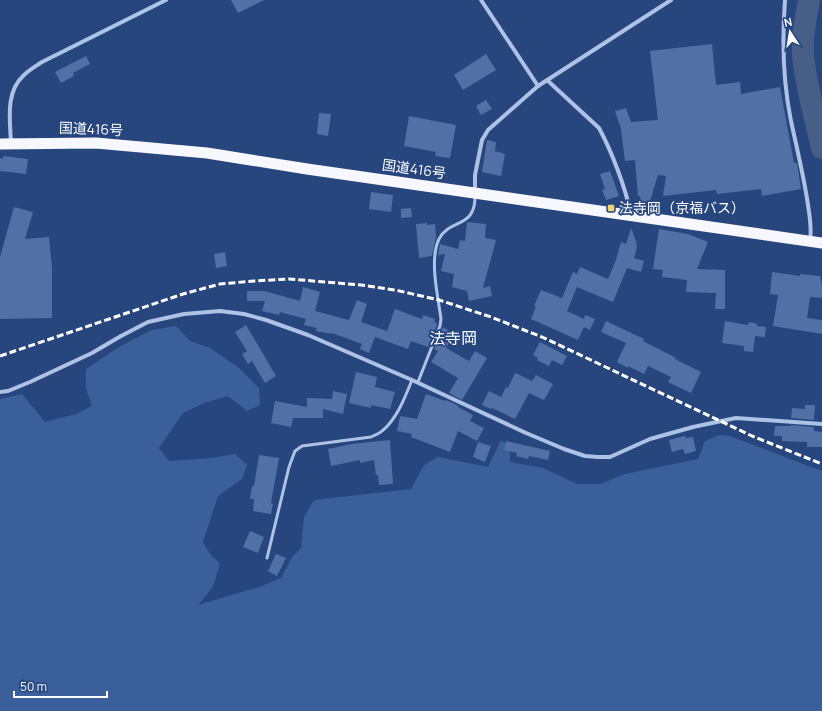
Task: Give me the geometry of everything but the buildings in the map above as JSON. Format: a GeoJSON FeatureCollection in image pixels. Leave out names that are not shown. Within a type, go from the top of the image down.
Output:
{"type":"FeatureCollection","features":[{"type":"Feature","properties":{"kind":"highway","name":"国道416号"},"geometry":{"type":"LineString","coordinates":[[5,143],[96,143],[207,153],[822,243]]}},
{"type":"Feature","properties":{"kind":"street"},"geometry":{"type":"LineString","coordinates":[[5,143],[9,108],[14,90],[23,76],[42,62],[166,0]]}},
{"type":"Feature","properties":{"kind":"street"},"geometry":{"type":"LineString","coordinates":[[481,0],[538,86]]}},
{"type":"Feature","properties":{"kind":"street"},"geometry":{"type":"LineString","coordinates":[[475,193],[475,175],[482,140],[488,130],[538,86],[671,0]]}},
{"type":"Feature","properties":{"kind":"street"},"geometry":{"type":"LineString","coordinates":[[785,0],[783,46],[786,83],[790,120],[806,189],[812,230],[810,242]]}},
{"type":"Feature","properties":{"kind":"street"},"geometry":{"type":"LineString","coordinates":[[547,80],[599,128],[628,198],[632,216]]}},
{"type":"Feature","properties":{"kind":"street"},"geometry":{"type":"LineString","coordinates":[[0,392],[8,391],[30,382],[92,353],[148,322],[184,314],[220,311],[244,314],[301,332],[418,382],[526,433],[564,449],[586,456],[598,458],[610,457],[650,439],[693,427],[736,418],[822,424]]}},
{"type":"Feature","properties":{"kind":"lane"},"geometry":{"type":"LineString","coordinates":[[418,382],[440,326],[441,319],[435,274],[434,251],[440,238],[448,229],[464,221],[472,214],[475,205],[475,193]]}},
{"type":"Feature","properties":{"kind":"lane"},"geometry":{"type":"LineString","coordinates":[[267,558],[289,467],[295,451],[302,446],[371,437],[381,433],[388,426],[403,402],[412,380]]}},
{"type":"Feature","properties":{"kind":"shaded area"},"geometry":{"type":"Polygon","coordinates":[[[176,326],[190,341],[210,348],[239,368],[259,388],[260,405],[247,411],[228,396],[204,403],[183,413],[159,448],[169,461],[211,458],[235,454],[247,465],[242,479],[218,496],[203,542],[210,554],[220,563],[213,587],[198,605],[262,586],[281,578],[292,557],[301,548],[304,517],[314,500],[411,489],[424,465],[438,457],[488,467],[501,440],[510,447],[510,462],[543,468],[577,484],[600,484],[625,474],[698,459],[705,441],[719,435],[730,436],[822,471],[822,711],[0,711],[0,399],[22,394],[45,422],[76,414],[92,406],[86,388],[86,369],[119,347],[151,330],[176,326]]]}},
{"type":"Feature","properties":{"kind":"waterway"},"geometry":{"type":"LineString","coordinates":[[809,0],[804,35],[804,67],[822,148]]}},
{"type":"Feature","properties":{"kind":"railway"},"geometry":{"type":"LineString","coordinates":[[0,356],[183,294],[220,284],[289,279],[361,285],[395,290],[439,300],[491,317],[542,337],[752,436],[822,464]]}},
{"type":"Feature","properties":{"kind":"place","name":"法寺岡（京福バス）"},"geometry":{"type":"Point","coordinates":[611,208]}},
{"type":"Feature","properties":{"kind":"district","name":"法寺岡"},"geometry":{"type":"Point","coordinates":[453,338]}}]}
